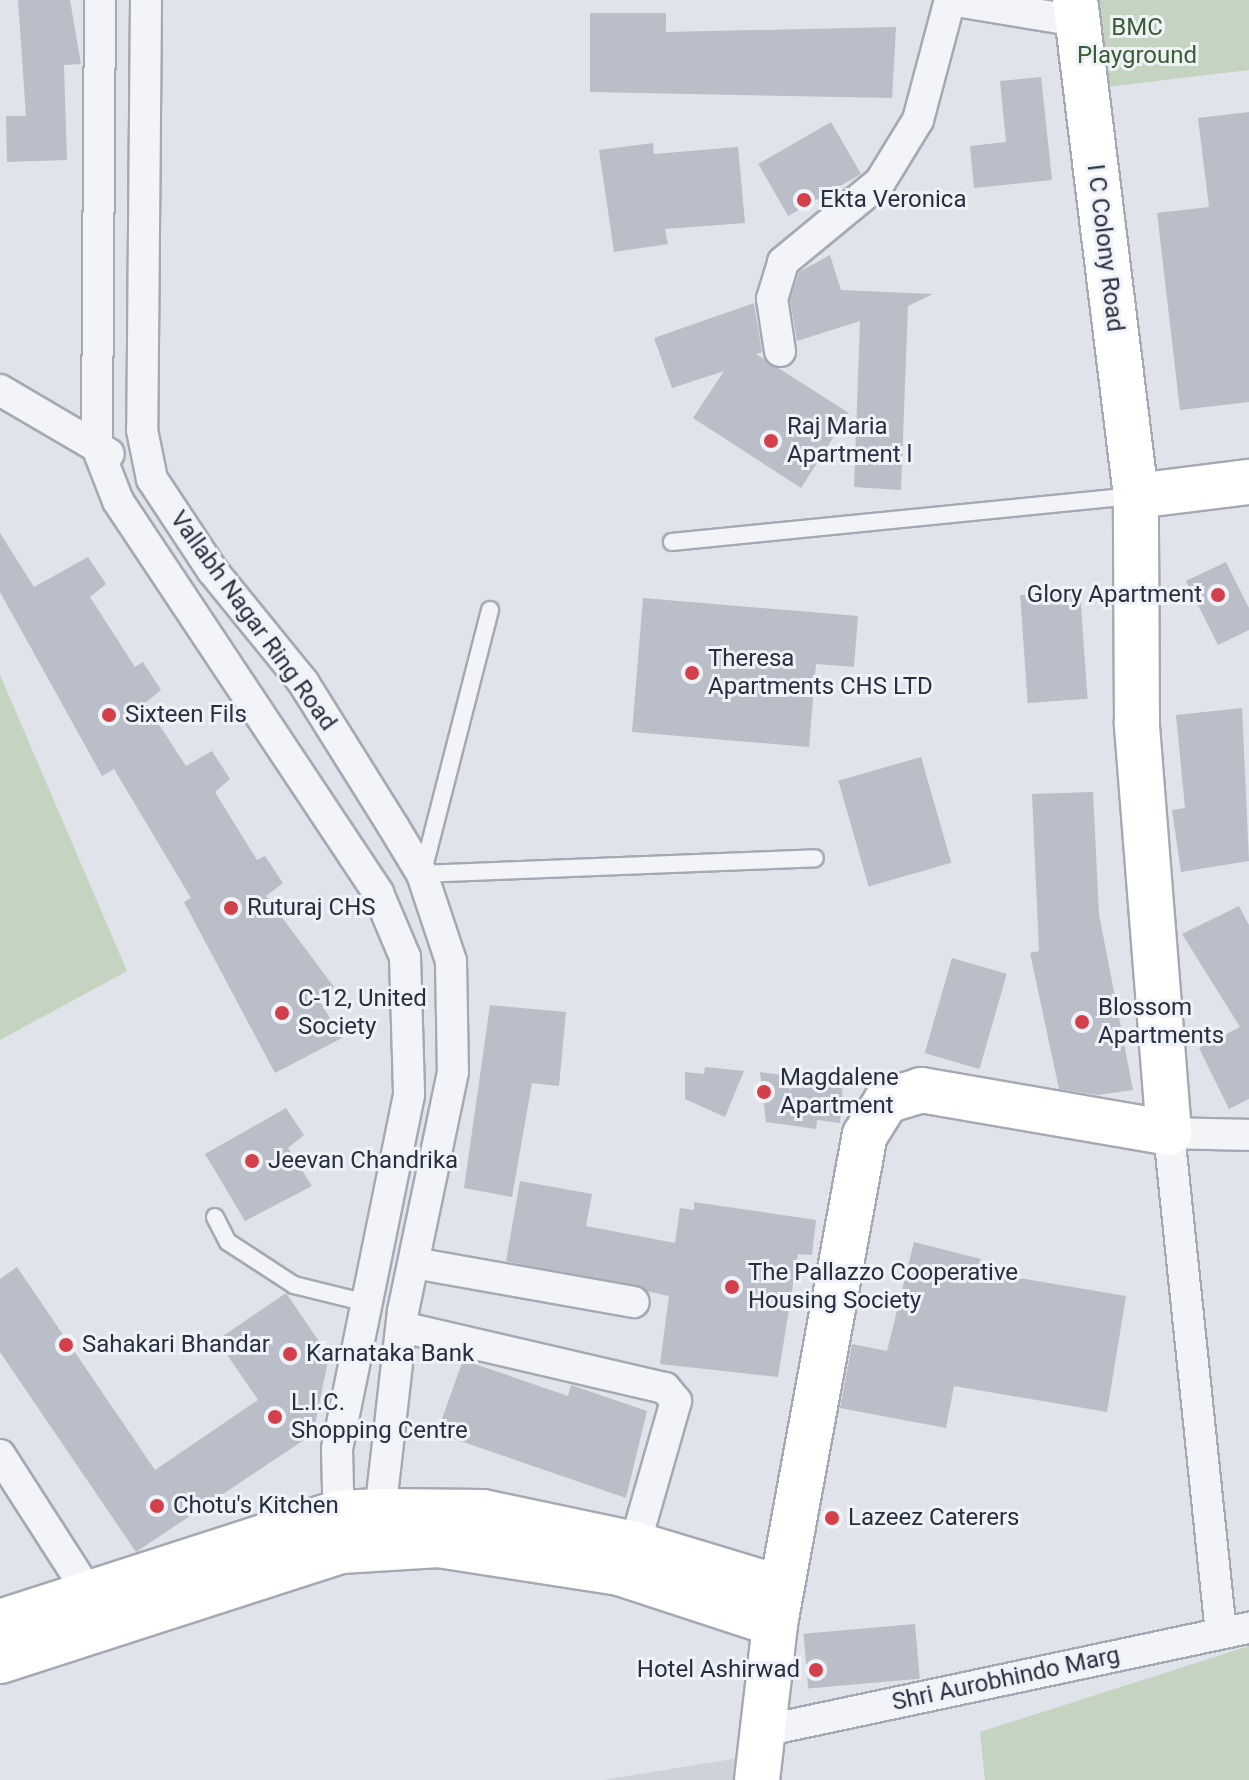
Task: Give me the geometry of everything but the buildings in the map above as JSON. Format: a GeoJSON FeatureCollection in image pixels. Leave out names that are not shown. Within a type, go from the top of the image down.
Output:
{"type":"FeatureCollection","features":[{"type":"Feature","properties":{"kind":"street"},"geometry":{"type":"LineString","coordinates":[[100,0],[97,447],[118,501],[378,893],[405,957],[409,1095],[363,1302],[337,1449],[359,1531]]}},
{"type":"Feature","properties":{"kind":"street","name":"Vallabh Nagar Ring Road"},"geometry":{"type":"LineString","coordinates":[[146,0],[142,430],[152,479],[212,570],[303,682],[422,874],[451,961],[453,1072],[359,1531]]}},
{"type":"Feature","properties":{"kind":"street"},"geometry":{"type":"LineString","coordinates":[[780,351],[772,299],[783,262],[880,182],[918,120],[950,0],[1076,11]]}},
{"type":"Feature","properties":{"kind":"street","name":"I C Colony Road"},"geometry":{"type":"LineString","coordinates":[[1076,11],[1136,496],[1137,722],[1169,1133]]}},
{"type":"Feature","properties":{"kind":"street"},"geometry":{"type":"LineString","coordinates":[[0,390],[152,479]]}},
{"type":"Feature","properties":{"kind":"street"},"geometry":{"type":"LineString","coordinates":[[1136,496],[1249,482]]}},
{"type":"Feature","properties":{"kind":"street"},"geometry":{"type":"LineString","coordinates":[[757,1780],[778,1606],[865,1135],[886,1101],[921,1090],[1169,1133],[1249,1135]]}},
{"type":"Feature","properties":{"kind":"street"},"geometry":{"type":"LineString","coordinates":[[1169,1133],[1235,1631]]}},
{"type":"Feature","properties":{"kind":"street"},"geometry":{"type":"LineString","coordinates":[[379,1228],[416,1251],[634,1302]]}},
{"type":"Feature","properties":{"kind":"street"},"geometry":{"type":"LineString","coordinates":[[402,1327],[665,1388],[676,1401],[635,1544]]}},
{"type":"Feature","properties":{"kind":"street"},"geometry":{"type":"LineString","coordinates":[[0,1455],[100,1611]]}},
{"type":"Feature","properties":{"kind":"street"},"geometry":{"type":"LineString","coordinates":[[0,1661],[100,1611],[359,1531],[483,1512],[635,1544],[778,1606]]}},
{"type":"Feature","properties":{"kind":"street"},"geometry":{"type":"LineString","coordinates":[[359,1531],[439,1545],[537,1555],[778,1606]]}},
{"type":"Feature","properties":{"kind":"street"},"geometry":{"type":"LineString","coordinates":[[0,1622],[100,1611]]}},
{"type":"Feature","properties":{"kind":"street","name":"Shri Aurobhindo Marg"},"geometry":{"type":"LineString","coordinates":[[763,1731],[1235,1631]]}},
{"type":"Feature","properties":{"kind":"lane"},"geometry":{"type":"LineString","coordinates":[[672,542],[1136,496]]}},
{"type":"Feature","properties":{"kind":"lane"},"geometry":{"type":"LineString","coordinates":[[490,610],[422,874],[815,858]]}},
{"type":"Feature","properties":{"kind":"lane"},"geometry":{"type":"LineString","coordinates":[[215,1217],[228,1242],[294,1285],[363,1302]]}},
{"type":"Feature","properties":{"kind":"shaded area"},"geometry":{"type":"Polygon","coordinates":[[[739,1758],[736,1780],[603,1780],[739,1758]]]}},
{"type":"Feature","properties":{"kind":"green space","name":"BMC Playground"},"geometry":{"type":"Polygon","coordinates":[[[1090,0],[1249,0],[1249,70],[1098,88],[1090,0]]]}},
{"type":"Feature","properties":{"kind":"green space"},"geometry":{"type":"Polygon","coordinates":[[[0,675],[127,971],[0,1040],[0,675]]]}},
{"type":"Feature","properties":{"kind":"green space"},"geometry":{"type":"Polygon","coordinates":[[[1249,1646],[1249,1780],[985,1780],[980,1732],[1249,1646]]]}},
{"type":"Feature","properties":{"kind":"place","name":"Ekta Veronica"},"geometry":{"type":"Point","coordinates":[804,200]}},
{"type":"Feature","properties":{"kind":"place","name":"Raj Maria Apartment l"},"geometry":{"type":"Point","coordinates":[771,441]}},
{"type":"Feature","properties":{"kind":"place","name":"Glory Apartment"},"geometry":{"type":"Point","coordinates":[1218,595]}},
{"type":"Feature","properties":{"kind":"place","name":"Theresa Apartments CHS LTD"},"geometry":{"type":"Point","coordinates":[692,673]}},
{"type":"Feature","properties":{"kind":"place","name":"Sixteen Fils"},"geometry":{"type":"Point","coordinates":[109,715]}},
{"type":"Feature","properties":{"kind":"place","name":"Ruturaj CHS"},"geometry":{"type":"Point","coordinates":[231,908]}},
{"type":"Feature","properties":{"kind":"place","name":"C-12, United Society"},"geometry":{"type":"Point","coordinates":[282,1013]}},
{"type":"Feature","properties":{"kind":"place","name":"Blossom Apartments"},"geometry":{"type":"Point","coordinates":[1082,1022]}},
{"type":"Feature","properties":{"kind":"place","name":"Magdalene Apartment"},"geometry":{"type":"Point","coordinates":[764,1092]}},
{"type":"Feature","properties":{"kind":"place","name":"Jeevan Chandrika"},"geometry":{"type":"Point","coordinates":[252,1161]}},
{"type":"Feature","properties":{"kind":"place","name":"The Pallazzo Cooperative Housing Society"},"geometry":{"type":"Point","coordinates":[732,1287]}},
{"type":"Feature","properties":{"kind":"place","name":"Sahakari Bhandar"},"geometry":{"type":"Point","coordinates":[66,1345]}},
{"type":"Feature","properties":{"kind":"place","name":"Karnataka Bank"},"geometry":{"type":"Point","coordinates":[290,1354]}},
{"type":"Feature","properties":{"kind":"place","name":"L.I.C. Shopping Centre"},"geometry":{"type":"Point","coordinates":[275,1417]}},
{"type":"Feature","properties":{"kind":"place","name":"Chotu's Kitchen"},"geometry":{"type":"Point","coordinates":[157,1506]}},
{"type":"Feature","properties":{"kind":"place","name":"Lazeez Caterers"},"geometry":{"type":"Point","coordinates":[832,1518]}},
{"type":"Feature","properties":{"kind":"place","name":"Hotel Ashirwad"},"geometry":{"type":"Point","coordinates":[816,1670]}}]}
